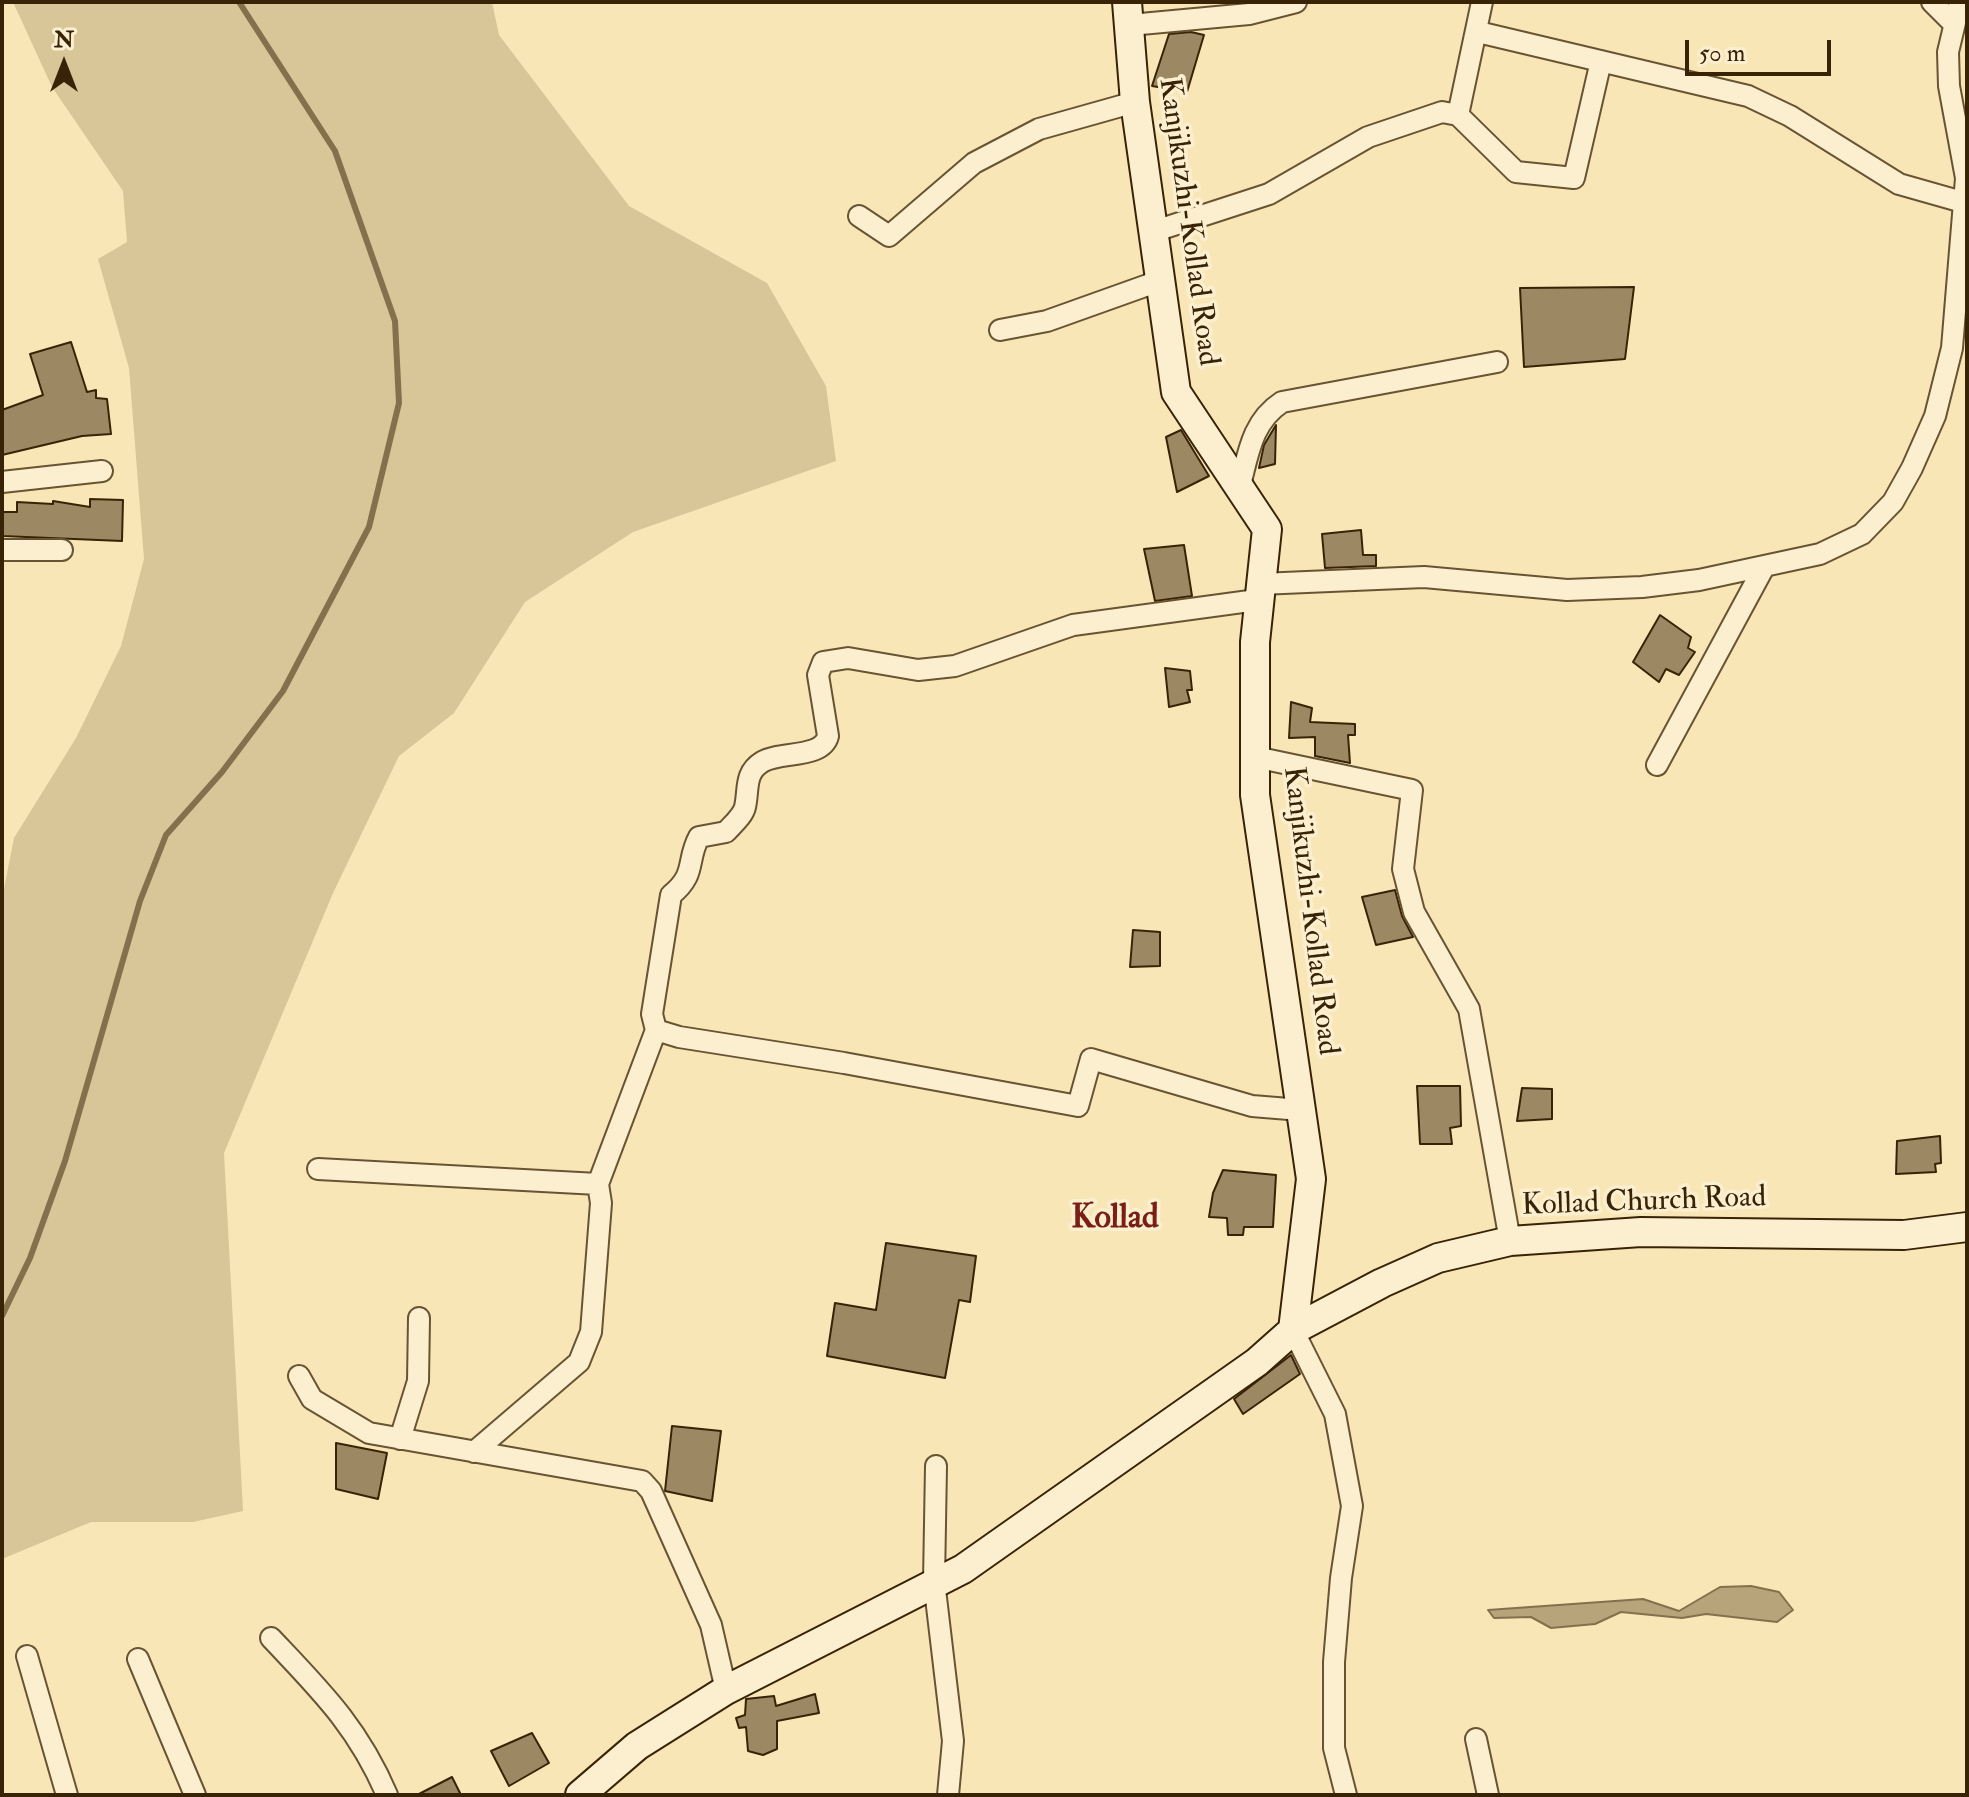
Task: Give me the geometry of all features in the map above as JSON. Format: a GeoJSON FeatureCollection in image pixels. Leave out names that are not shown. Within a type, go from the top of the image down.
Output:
{"type":"FeatureCollection","features":[{"type":"Feature","properties":{"kind":"main road","name":"Kanjikuzhi-Kollad Road"},"geometry":{"type":"LineString","coordinates":[[1129,14],[1135,102],[1176,392],[1267,529],[1258,592],[1255,795],[1311,1179],[1293,1330]]}},
{"type":"Feature","properties":{"kind":"main road","name":"Kollad Church Road"},"geometry":{"type":"LineString","coordinates":[[580,1795],[637,1746],[726,1690],[934,1581],[963,1569],[1257,1362],[1293,1330],[1438,1258],[1510,1241],[1641,1232],[1904,1235],[1967,1227]]}},
{"type":"Feature","properties":{"kind":"street"},"geometry":{"type":"LineString","coordinates":[[1129,14],[1249,14],[1296,2]]}},
{"type":"Feature","properties":{"kind":"street"},"geometry":{"type":"LineString","coordinates":[[1458,115],[1482,2]]}},
{"type":"Feature","properties":{"kind":"street"},"geometry":{"type":"LineString","coordinates":[[1932,2],[1953,23]]}},
{"type":"Feature","properties":{"kind":"street"},"geometry":{"type":"LineString","coordinates":[[474,1452],[579,1362],[591,1332],[601,1203],[598,1184],[656,1030],[652,1014],[671,895],[685,884],[692,869],[699,837],[726,832],[745,811],[751,771],[771,758],[819,749],[826,744],[818,675],[823,662],[848,658],[918,670],[955,666],[1073,625],[1258,592],[1424,577],[1567,590],[1627,588],[1699,580],[1820,554],[1862,534],[1893,502],[1935,416],[1952,348],[1966,203],[1962,150],[1949,86],[1953,23],[1960,2]]}},
{"type":"Feature","properties":{"kind":"street"},"geometry":{"type":"LineString","coordinates":[[1478,32],[1748,96],[1790,116],[1899,184],[1966,203]]}},
{"type":"Feature","properties":{"kind":"street"},"geometry":{"type":"LineString","coordinates":[[1152,232],[1269,194],[1368,137],[1442,112],[1458,115],[1516,172],[1574,178],[1601,61]]}},
{"type":"Feature","properties":{"kind":"street"},"geometry":{"type":"LineString","coordinates":[[859,216],[889,236],[974,163],[1039,129],[1135,102]]}},
{"type":"Feature","properties":{"kind":"street"},"geometry":{"type":"LineString","coordinates":[[1000,330],[1047,321],[1159,281]]}},
{"type":"Feature","properties":{"kind":"street"},"geometry":{"type":"LineString","coordinates":[[1239,489],[1252,439],[1269,410],[1282,402],[1497,362]]}},
{"type":"Feature","properties":{"kind":"street"},"geometry":{"type":"LineString","coordinates":[[2,482],[102,471]]}},
{"type":"Feature","properties":{"kind":"street"},"geometry":{"type":"LineString","coordinates":[[2,550],[62,550]]}},
{"type":"Feature","properties":{"kind":"street"},"geometry":{"type":"LineString","coordinates":[[1657,765],[1764,567]]}},
{"type":"Feature","properties":{"kind":"street"},"geometry":{"type":"LineString","coordinates":[[1255,757],[1412,790],[1403,869],[1414,912],[1469,1009],[1510,1241]]}},
{"type":"Feature","properties":{"kind":"street"},"geometry":{"type":"LineString","coordinates":[[656,1030],[1078,1106],[1091,1059],[1252,1106],[1301,1110]]}},
{"type":"Feature","properties":{"kind":"street"},"geometry":{"type":"LineString","coordinates":[[318,1169],[598,1184]]}},
{"type":"Feature","properties":{"kind":"street"},"geometry":{"type":"LineString","coordinates":[[400,1439],[418,1381],[419,1318]]}},
{"type":"Feature","properties":{"kind":"street"},"geometry":{"type":"LineString","coordinates":[[1293,1330],[1335,1414],[1352,1506],[1341,1578],[1334,1662],[1334,1748],[1346,1795]]}},
{"type":"Feature","properties":{"kind":"street"},"geometry":{"type":"LineString","coordinates":[[299,1376],[312,1399],[369,1433],[642,1481],[651,1491],[711,1625],[726,1690]]}},
{"type":"Feature","properties":{"kind":"street"},"geometry":{"type":"LineString","coordinates":[[936,1466],[934,1581],[953,1728],[948,1795]]}},
{"type":"Feature","properties":{"kind":"street"},"geometry":{"type":"LineString","coordinates":[[271,1638],[337,1708],[360,1739],[387,1795]]}},
{"type":"Feature","properties":{"kind":"street"},"geometry":{"type":"LineString","coordinates":[[27,1656],[67,1795]]}},
{"type":"Feature","properties":{"kind":"street"},"geometry":{"type":"LineString","coordinates":[[138,1659],[195,1795]]}},
{"type":"Feature","properties":{"kind":"street"},"geometry":{"type":"LineString","coordinates":[[1476,1739],[1488,1795]]}},
{"type":"Feature","properties":{"kind":"shaded area"},"geometry":{"type":"Polygon","coordinates":[[[13,2],[492,2],[499,35],[629,206],[767,283],[826,386],[836,461],[633,532],[525,602],[454,713],[399,756],[333,893],[224,1153],[243,1511],[193,1522],[91,1522],[2,1559],[2,899],[14,838],[76,738],[121,646],[144,559],[129,368],[98,259],[127,242],[123,191],[52,87],[13,2]]]}},
{"type":"Feature","properties":{"kind":"shaded area"},"geometry":{"type":"Polygon","coordinates":[[[1751,1586],[1779,1592],[1793,1610],[1777,1622],[1706,1614],[1682,1618],[1621,1612],[1595,1624],[1551,1628],[1531,1617],[1494,1618],[1488,1610],[1643,1599],[1679,1611],[1720,1587],[1751,1586]]]}},
{"type":"Feature","properties":{"kind":"building"},"geometry":{"type":"Polygon","coordinates":[[[1191,32],[1204,35],[1187,92],[1152,86],[1169,34],[1191,32]]]}},
{"type":"Feature","properties":{"kind":"building"},"geometry":{"type":"Polygon","coordinates":[[[1634,287],[1625,359],[1524,367],[1520,288],[1634,287]]]}},
{"type":"Feature","properties":{"kind":"building"},"geometry":{"type":"Polygon","coordinates":[[[71,342],[87,392],[96,390],[96,398],[107,399],[111,434],[82,436],[2,455],[2,410],[43,395],[30,354],[71,342]]]}},
{"type":"Feature","properties":{"kind":"building"},"geometry":{"type":"Polygon","coordinates":[[[1276,425],[1275,464],[1259,468],[1264,445],[1276,425]]]}},
{"type":"Feature","properties":{"kind":"building"},"geometry":{"type":"Polygon","coordinates":[[[1181,430],[1209,476],[1177,492],[1166,437],[1181,430]]]}},
{"type":"Feature","properties":{"kind":"building"},"geometry":{"type":"Polygon","coordinates":[[[90,499],[123,500],[122,541],[2,536],[2,512],[17,512],[17,502],[53,504],[53,501],[90,507],[90,499]]]}},
{"type":"Feature","properties":{"kind":"building"},"geometry":{"type":"Polygon","coordinates":[[[1361,530],[1363,555],[1376,555],[1376,566],[1325,568],[1322,534],[1361,530]]]}},
{"type":"Feature","properties":{"kind":"building"},"geometry":{"type":"Polygon","coordinates":[[[1184,545],[1192,596],[1155,601],[1144,549],[1184,545]]]}},
{"type":"Feature","properties":{"kind":"building"},"geometry":{"type":"Polygon","coordinates":[[[1660,615],[1691,637],[1688,648],[1695,652],[1679,675],[1666,669],[1659,682],[1633,662],[1660,615]]]}},
{"type":"Feature","properties":{"kind":"building"},"geometry":{"type":"Polygon","coordinates":[[[1165,668],[1190,671],[1192,690],[1187,690],[1190,702],[1169,707],[1165,668]]]}},
{"type":"Feature","properties":{"kind":"building"},"geometry":{"type":"Polygon","coordinates":[[[1291,702],[1312,708],[1310,722],[1355,724],[1355,735],[1348,735],[1350,763],[1315,756],[1315,737],[1289,738],[1291,702]]]}},
{"type":"Feature","properties":{"kind":"building"},"geometry":{"type":"Polygon","coordinates":[[[1395,890],[1402,916],[1413,937],[1376,945],[1362,897],[1395,890]]]}},
{"type":"Feature","properties":{"kind":"building"},"geometry":{"type":"Polygon","coordinates":[[[1133,930],[1160,932],[1160,966],[1130,967],[1133,930]]]}},
{"type":"Feature","properties":{"kind":"building"},"geometry":{"type":"Polygon","coordinates":[[[1417,1086],[1460,1086],[1461,1126],[1450,1128],[1452,1144],[1420,1144],[1417,1086]]]}},
{"type":"Feature","properties":{"kind":"building"},"geometry":{"type":"Polygon","coordinates":[[[1522,1088],[1552,1089],[1552,1119],[1517,1121],[1522,1088]]]}},
{"type":"Feature","properties":{"kind":"building"},"geometry":{"type":"Polygon","coordinates":[[[1940,1136],[1941,1163],[1935,1164],[1936,1172],[1896,1174],[1897,1141],[1940,1136]]]}},
{"type":"Feature","properties":{"kind":"building"},"geometry":{"type":"Polygon","coordinates":[[[1223,1170],[1276,1175],[1273,1227],[1244,1227],[1243,1235],[1228,1235],[1227,1218],[1209,1217],[1213,1193],[1223,1170]]]}},
{"type":"Feature","properties":{"kind":"building"},"geometry":{"type":"Polygon","coordinates":[[[886,1243],[976,1256],[970,1302],[959,1300],[945,1378],[827,1356],[835,1303],[876,1310],[886,1243]]]}},
{"type":"Feature","properties":{"kind":"building"},"geometry":{"type":"Polygon","coordinates":[[[1291,1355],[1300,1374],[1243,1414],[1234,1399],[1291,1355]]]}},
{"type":"Feature","properties":{"kind":"building"},"geometry":{"type":"Polygon","coordinates":[[[672,1426],[721,1431],[712,1501],[665,1491],[672,1426]]]}},
{"type":"Feature","properties":{"kind":"building"},"geometry":{"type":"Polygon","coordinates":[[[336,1443],[387,1453],[378,1499],[336,1489],[336,1443]]]}},
{"type":"Feature","properties":{"kind":"building"},"geometry":{"type":"Polygon","coordinates":[[[815,1694],[819,1713],[777,1721],[777,1749],[763,1755],[748,1751],[746,1727],[739,1728],[736,1718],[745,1715],[746,1699],[774,1696],[776,1706],[815,1694]]]}},
{"type":"Feature","properties":{"kind":"building"},"geometry":{"type":"Polygon","coordinates":[[[532,1733],[549,1763],[509,1786],[491,1751],[532,1733]]]}},
{"type":"Feature","properties":{"kind":"building"},"geometry":{"type":"Polygon","coordinates":[[[452,1777],[461,1795],[417,1795],[452,1777]]]}},
{"type":"Feature","properties":{"kind":"waterway"},"geometry":{"type":"LineString","coordinates":[[2,1316],[30,1258],[65,1161],[140,901],[166,835],[222,772],[283,691],[369,527],[399,403],[395,321],[335,151],[239,2]]}},
{"type":"Feature","properties":{"kind":"district","name":"Kollad"},"geometry":{"type":"Point","coordinates":[1115,1220]}}]}
